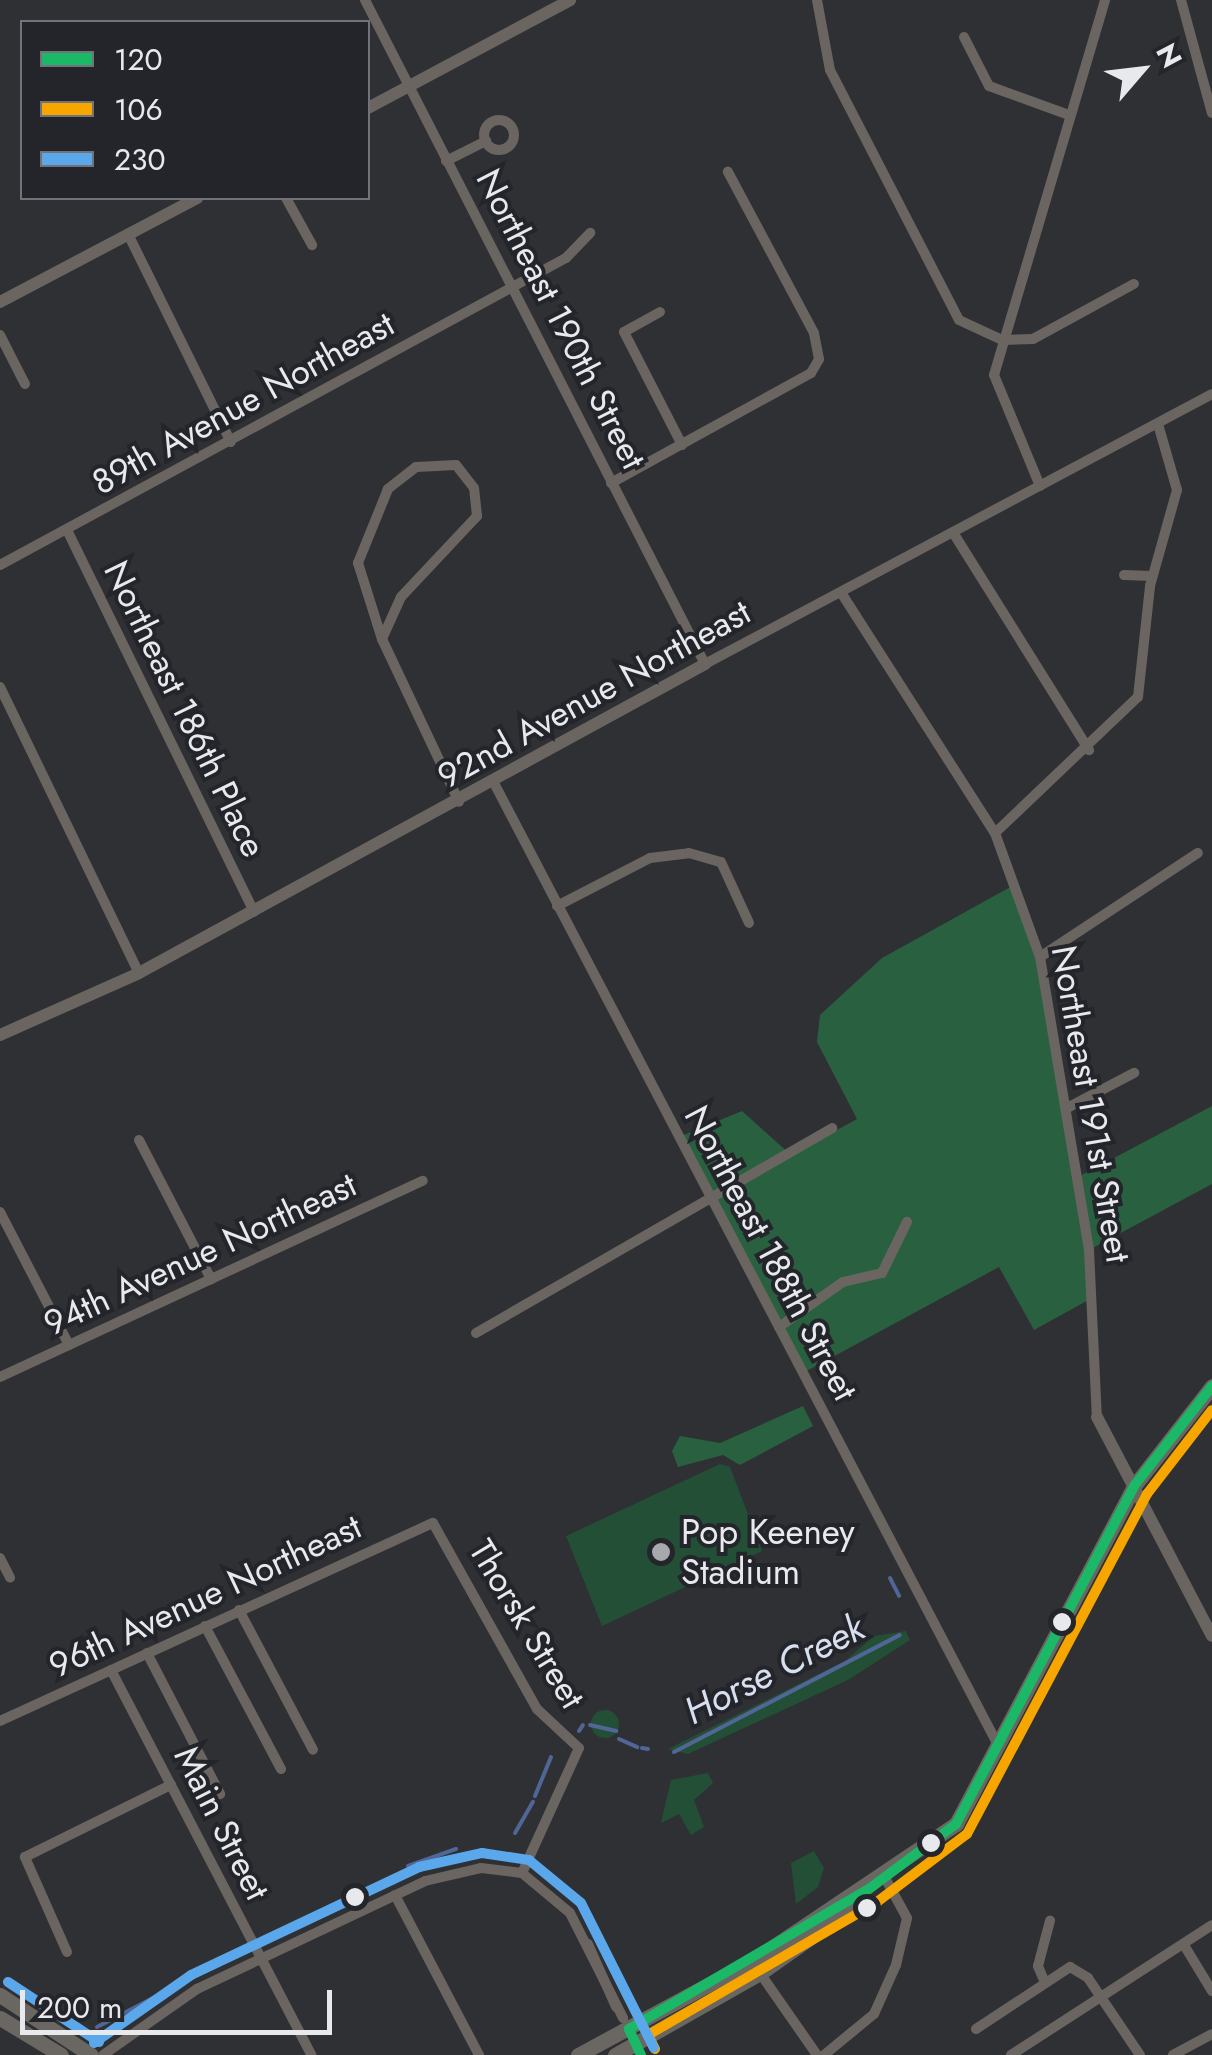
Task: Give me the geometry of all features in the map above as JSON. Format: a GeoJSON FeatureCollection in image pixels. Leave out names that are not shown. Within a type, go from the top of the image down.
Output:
{"type":"FeatureCollection","features":[{"type":"Feature","properties":{"kind":"main road"},"geometry":{"type":"LineString","coordinates":[[578,2055],[632,2037],[760,1974],[956,1824],[1000,1748],[1134,1486],[1212,1386]]}},
{"type":"Feature","properties":{"kind":"main road"},"geometry":{"type":"LineString","coordinates":[[615,2055],[632,2037],[885,1878]]}},
{"type":"Feature","properties":{"kind":"main road"},"geometry":{"type":"LineString","coordinates":[[0,1995],[91,2055]]}},
{"type":"Feature","properties":{"kind":"main road"},"geometry":{"type":"LineString","coordinates":[[0,2018],[60,2055]]}},
{"type":"Feature","properties":{"kind":"street","name":"Northeast 190th Street"},"geometry":{"type":"LineString","coordinates":[[365,0],[705,664]]}},
{"type":"Feature","properties":{"kind":"street"},"geometry":{"type":"LineString","coordinates":[[370,107],[570,0]]}},
{"type":"Feature","properties":{"kind":"street"},"geometry":{"type":"LineString","coordinates":[[817,0],[830,70],[952,313],[1002,340],[1033,339],[1134,284]]}},
{"type":"Feature","properties":{"kind":"street"},"geometry":{"type":"LineString","coordinates":[[1181,0],[1212,113]]}},
{"type":"Feature","properties":{"kind":"street"},"geometry":{"type":"LineString","coordinates":[[1040,486],[996,393],[1002,340],[1104,1]]}},
{"type":"Feature","properties":{"kind":"street"},"geometry":{"type":"LineString","coordinates":[[964,37],[988,86],[1069,115]]}},
{"type":"Feature","properties":{"kind":"street"},"geometry":{"type":"LineString","coordinates":[[446,161],[486,140]]}},
{"type":"Feature","properties":{"kind":"street"},"geometry":{"type":"LineString","coordinates":[[611,483],[811,373],[819,360],[814,333],[728,172]]}},
{"type":"Feature","properties":{"kind":"street"},"geometry":{"type":"LineString","coordinates":[[0,302],[193,200]]}},
{"type":"Feature","properties":{"kind":"street"},"geometry":{"type":"LineString","coordinates":[[287,200],[312,245]]}},
{"type":"Feature","properties":{"kind":"street","name":"89th Avenue Northeast"},"geometry":{"type":"LineString","coordinates":[[0,564],[511,288],[590,233]]}},
{"type":"Feature","properties":{"kind":"street"},"geometry":{"type":"LineString","coordinates":[[128,234],[231,442]]}},
{"type":"Feature","properties":{"kind":"street"},"geometry":{"type":"LineString","coordinates":[[660,312],[624,332],[682,445]]}},
{"type":"Feature","properties":{"kind":"street"},"geometry":{"type":"LineString","coordinates":[[0,336],[25,384]]}},
{"type":"Feature","properties":{"kind":"street","name":"92nd Avenue Northeast"},"geometry":{"type":"LineString","coordinates":[[0,1035],[139,973],[459,803],[705,664],[1212,394]]}},
{"type":"Feature","properties":{"kind":"street"},"geometry":{"type":"LineString","coordinates":[[995,833],[1089,750],[1138,697],[1152,576],[1177,490],[1158,424]]}},
{"type":"Feature","properties":{"kind":"street"},"geometry":{"type":"LineString","coordinates":[[382,639],[401,598],[477,516],[474,488],[456,465],[416,467],[372,514],[358,564],[382,639],[459,803]]}},
{"type":"Feature","properties":{"kind":"street","name":"Northeast 186th Place"},"geometry":{"type":"LineString","coordinates":[[67,530],[254,912]]}},
{"type":"Feature","properties":{"kind":"street"},"geometry":{"type":"LineString","coordinates":[[954,534],[1089,750]]}},
{"type":"Feature","properties":{"kind":"street"},"geometry":{"type":"LineString","coordinates":[[1124,574],[1152,576]]}},
{"type":"Feature","properties":{"kind":"street","name":"Northeast 191st Street"},"geometry":{"type":"LineString","coordinates":[[842,594],[995,833],[1040,957],[1088,1250],[1097,1417],[1134,1486]]}},
{"type":"Feature","properties":{"kind":"street"},"geometry":{"type":"LineString","coordinates":[[0,687],[139,973]]}},
{"type":"Feature","properties":{"kind":"street","name":"Northeast 188th Street"},"geometry":{"type":"LineString","coordinates":[[494,783],[1000,1748]]}},
{"type":"Feature","properties":{"kind":"street"},"geometry":{"type":"LineString","coordinates":[[557,906],[650,858],[689,854],[721,862],[748,923]]}},
{"type":"Feature","properties":{"kind":"street"},"geometry":{"type":"LineString","coordinates":[[1040,957],[1198,854]]}},
{"type":"Feature","properties":{"kind":"street"},"geometry":{"type":"LineString","coordinates":[[1067,1108],[1134,1073]]}},
{"type":"Feature","properties":{"kind":"street"},"geometry":{"type":"LineString","coordinates":[[476,1333],[832,1128]]}},
{"type":"Feature","properties":{"kind":"street"},"geometry":{"type":"LineString","coordinates":[[139,1140],[211,1279]]}},
{"type":"Feature","properties":{"kind":"street","name":"94th Avenue Northeast"},"geometry":{"type":"LineString","coordinates":[[0,1377],[423,1181]]}},
{"type":"Feature","properties":{"kind":"street"},"geometry":{"type":"LineString","coordinates":[[0,1212],[68,1345]]}},
{"type":"Feature","properties":{"kind":"street"},"geometry":{"type":"LineString","coordinates":[[779,1327],[843,1282],[882,1273],[907,1222]]}},
{"type":"Feature","properties":{"kind":"street"},"geometry":{"type":"LineString","coordinates":[[1134,1486],[1212,1636]]}},
{"type":"Feature","properties":{"kind":"street","name":"96th Avenue Northeast"},"geometry":{"type":"LineString","coordinates":[[0,1721],[433,1524]]}},
{"type":"Feature","properties":{"kind":"street","name":"Thorsk Street"},"geometry":{"type":"LineString","coordinates":[[433,1524],[537,1709],[579,1748],[522,1873]]}},
{"type":"Feature","properties":{"kind":"street"},"geometry":{"type":"LineString","coordinates":[[0,1558],[10,1578]]}},
{"type":"Feature","properties":{"kind":"street"},"geometry":{"type":"LineString","coordinates":[[238,1610],[313,1750]]}},
{"type":"Feature","properties":{"kind":"street"},"geometry":{"type":"LineString","coordinates":[[205,1626],[281,1770]]}},
{"type":"Feature","properties":{"kind":"street"},"geometry":{"type":"LineString","coordinates":[[146,1653],[220,1794]]}},
{"type":"Feature","properties":{"kind":"street","name":"Main Street"},"geometry":{"type":"LineString","coordinates":[[110,1670],[311,2055]]}},
{"type":"Feature","properties":{"kind":"street"},"geometry":{"type":"LineString","coordinates":[[67,1952],[25,1857],[171,1785]]}},
{"type":"Feature","properties":{"kind":"street"},"geometry":{"type":"LineString","coordinates":[[103,2055],[146,2017],[453,1870],[522,1873],[570,1913],[632,2037]]}},
{"type":"Feature","properties":{"kind":"street"},"geometry":{"type":"LineString","coordinates":[[760,1974],[821,2055],[874,2014],[896,1965],[907,1918],[885,1878]]}},
{"type":"Feature","properties":{"kind":"street"},"geometry":{"type":"LineString","coordinates":[[395,1895],[479,2055]]}},
{"type":"Feature","properties":{"kind":"street"},"geometry":{"type":"LineString","coordinates":[[1044,1978],[1038,1966],[1050,1921]]}},
{"type":"Feature","properties":{"kind":"street"},"geometry":{"type":"LineString","coordinates":[[1010,2055],[1212,1925]]}},
{"type":"Feature","properties":{"kind":"street"},"geometry":{"type":"LineString","coordinates":[[1184,1945],[1212,1990]]}},
{"type":"Feature","properties":{"kind":"street"},"geometry":{"type":"LineString","coordinates":[[976,2030],[1044,1978],[1070,1967],[1099,1996],[1140,2055]]}},
{"type":"Feature","properties":{"kind":"street"},"geometry":{"type":"LineString","coordinates":[[1173,2055],[1212,2034]]}},
{"type":"Feature","properties":{"kind":"green space"},"geometry":{"type":"Polygon","coordinates":[[[1014,885],[1040,957],[1080,1176],[1212,1106],[1212,1184],[1089,1250],[1092,1298],[1034,1330],[999,1267],[803,1373],[679,1137],[742,1111],[791,1155],[857,1119],[817,1042],[820,1015],[882,958],[1014,885]]]}},
{"type":"Feature","properties":{"kind":"green space"},"geometry":{"type":"Polygon","coordinates":[[[803,1406],[813,1426],[740,1465],[723,1455],[678,1467],[672,1451],[680,1436],[720,1443],[803,1406]]]}},
{"type":"Feature","properties":{"kind":"green space"},"geometry":{"type":"Polygon","coordinates":[[[720,1464],[730,1467],[762,1551],[602,1626],[566,1536],[720,1464]]]}},
{"type":"Feature","properties":{"kind":"green space"},"geometry":{"type":"Polygon","coordinates":[[[906,1631],[910,1640],[848,1680],[688,1754],[668,1749],[845,1661],[874,1636],[906,1631]]]}},
{"type":"Feature","properties":{"kind":"green space"},"geometry":{"type":"Polygon","coordinates":[[[605,1710],[615,1714],[619,1724],[615,1734],[605,1738],[595,1734],[591,1724],[595,1714],[605,1710]]]}},
{"type":"Feature","properties":{"kind":"green space"},"geometry":{"type":"Polygon","coordinates":[[[708,1773],[713,1783],[694,1800],[704,1827],[691,1835],[679,1814],[661,1823],[671,1780],[708,1773]]]}},
{"type":"Feature","properties":{"kind":"green space"},"geometry":{"type":"Polygon","coordinates":[[[814,1851],[824,1868],[818,1887],[796,1904],[791,1863],[814,1851]]]}},
{"type":"Feature","properties":{"kind":"waterway","name":"Horse Creek"},"geometry":{"type":"LineString","coordinates":[[890,1578],[899,1596]]}},
{"type":"Feature","properties":{"kind":"waterway","name":"Horse Creek"},"geometry":{"type":"LineString","coordinates":[[674,1752],[900,1635]]}},
{"type":"Feature","properties":{"kind":"waterway","name":"Horse Creek"},"geometry":{"type":"LineString","coordinates":[[579,1731],[583,1725]]}},
{"type":"Feature","properties":{"kind":"waterway","name":"Horse Creek"},"geometry":{"type":"LineString","coordinates":[[590,1725],[616,1731]]}},
{"type":"Feature","properties":{"kind":"waterway","name":"Horse Creek"},"geometry":{"type":"LineString","coordinates":[[619,1739],[637,1747]]}},
{"type":"Feature","properties":{"kind":"waterway","name":"Horse Creek"},"geometry":{"type":"LineString","coordinates":[[642,1748],[648,1749]]}},
{"type":"Feature","properties":{"kind":"waterway","name":"Horse Creek"},"geometry":{"type":"LineString","coordinates":[[535,1796],[551,1757]]}},
{"type":"Feature","properties":{"kind":"waterway","name":"Horse Creek"},"geometry":{"type":"LineString","coordinates":[[515,1833],[533,1802]]}},
{"type":"Feature","properties":{"kind":"waterway","name":"Horse Creek"},"geometry":{"type":"LineString","coordinates":[[408,1866],[456,1849]]}},
{"type":"Feature","properties":{"kind":"waterway","name":"Horse Creek"},"geometry":{"type":"LineString","coordinates":[[325,1910],[365,1890]]}},
{"type":"Feature","properties":{"kind":"waterway","name":"Horse Creek"},"geometry":{"type":"LineString","coordinates":[[275,1933],[319,1914]]}},
{"type":"Feature","properties":{"kind":"waterway","name":"Horse Creek"},"geometry":{"type":"LineString","coordinates":[[97,2027],[226,1960]]}},
{"type":"Feature","properties":{"kind":"transit line","name":"120"},"geometry":{"type":"LineString","coordinates":[[641,2055],[629,2029],[869,1889],[956,1824],[1134,1486],[1212,1386]]}},
{"type":"Feature","properties":{"kind":"transit line","name":"106"},"geometry":{"type":"LineString","coordinates":[[655,2049],[648,2035],[877,1902],[967,1834],[1147,1494],[1212,1410]]}},
{"type":"Feature","properties":{"kind":"transit line","name":"230"},"geometry":{"type":"LineString","coordinates":[[94,2043],[191,1975],[419,1867],[482,1853],[529,1860],[581,1903],[654,2048]]}},
{"type":"Feature","properties":{"kind":"transit line","name":"230"},"geometry":{"type":"LineString","coordinates":[[8,1982],[99,2042]]}},
{"type":"Feature","properties":{"kind":"place","name":"Pop Keeney Stadium"},"geometry":{"type":"Point","coordinates":[661,1552]}}]}
